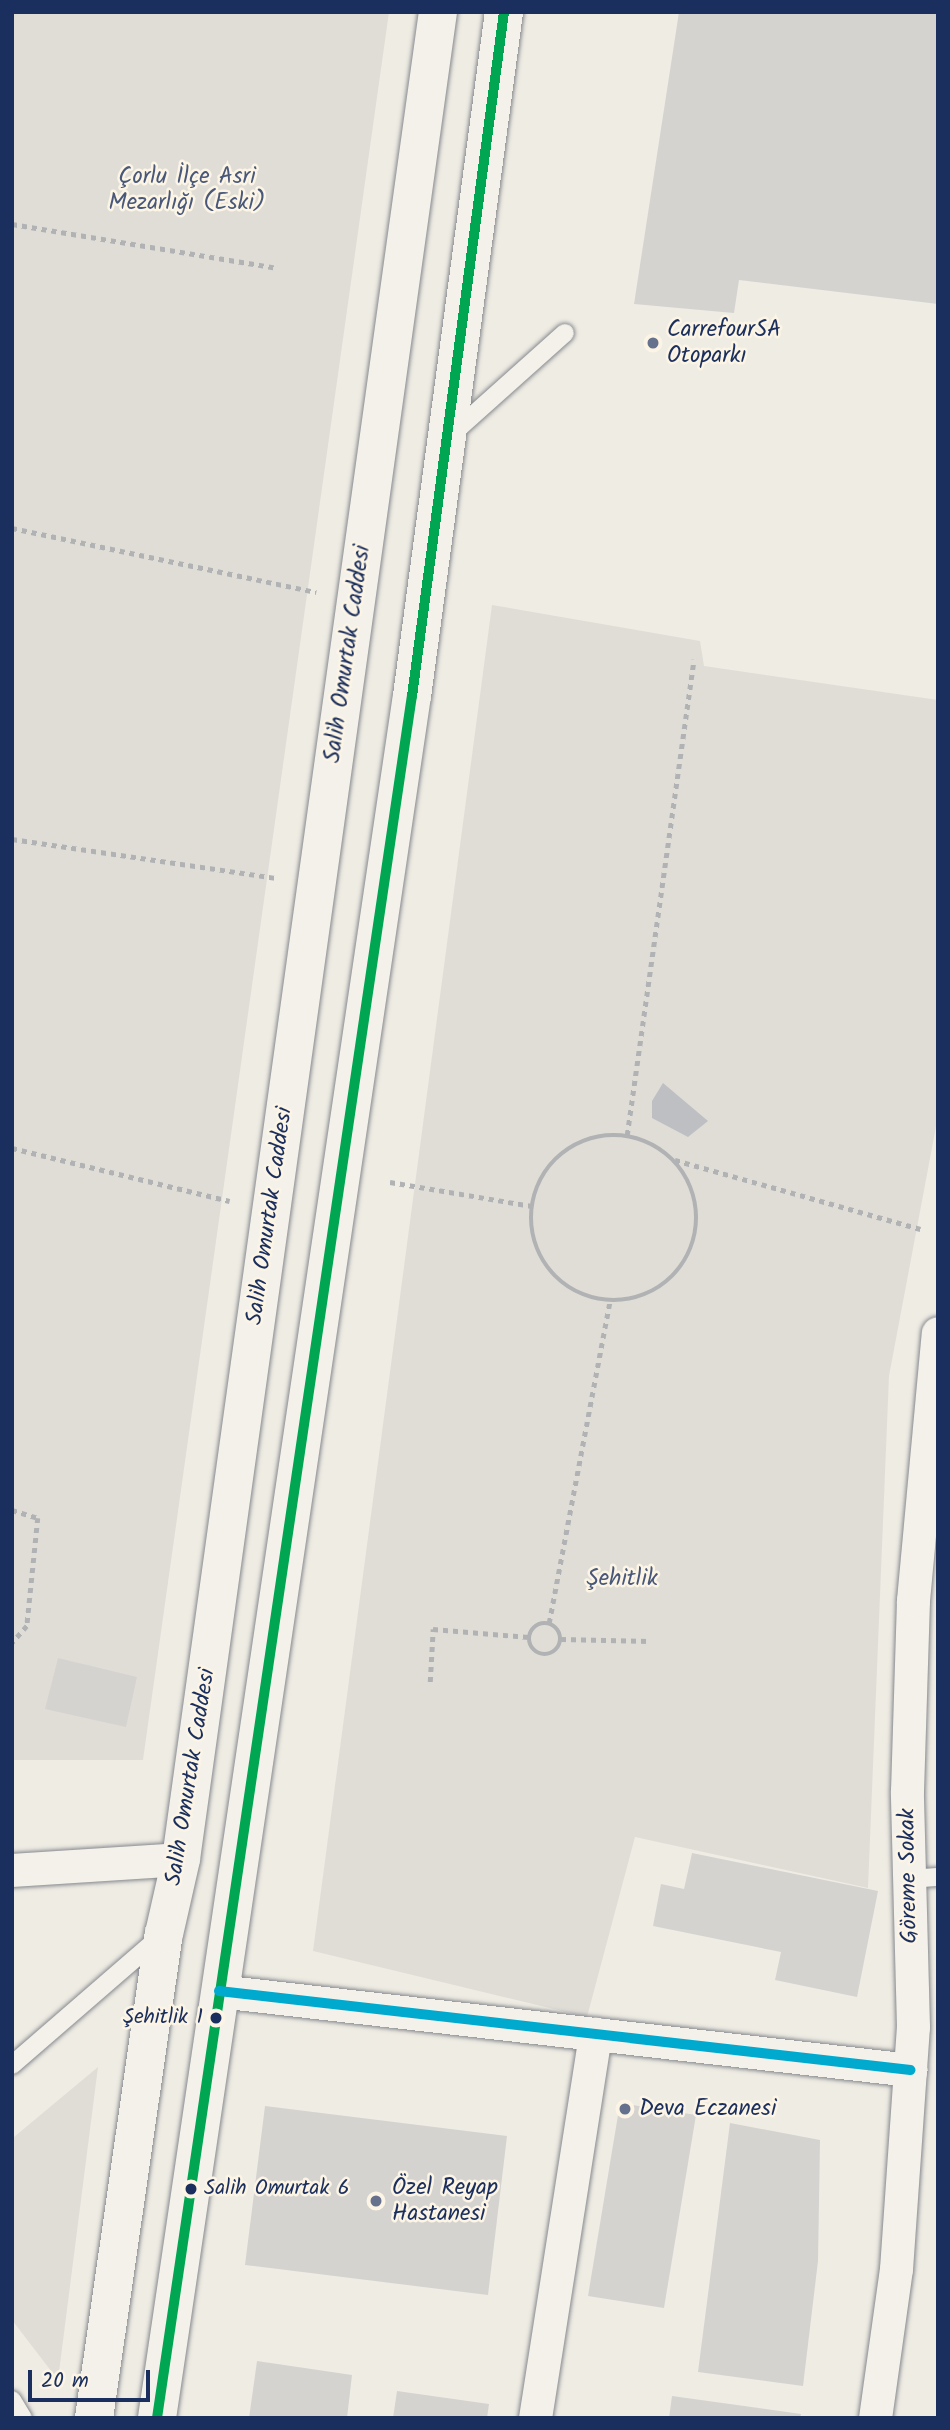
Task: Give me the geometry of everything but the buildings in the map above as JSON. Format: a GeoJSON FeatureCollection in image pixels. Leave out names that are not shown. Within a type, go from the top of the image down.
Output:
{"type":"FeatureCollection","features":[{"type":"Feature","properties":{"kind":"main road","name":"Salih Omurtak Caddesi"},"geometry":{"type":"LineString","coordinates":[[94,2418],[164,1934],[181,1859],[438,12]]}},
{"type":"Feature","properties":{"kind":"main road"},"geometry":{"type":"LineString","coordinates":[[157,2418],[410,710],[442,442],[504,12]]}},
{"type":"Feature","properties":{"kind":"street","name":"Göreme Sokak"},"geometry":{"type":"LineString","coordinates":[[875,2418],[896,2269],[910,2070],[924,1955],[913,1600],[938,1333]]}},
{"type":"Feature","properties":{"kind":"street"},"geometry":{"type":"LineString","coordinates":[[12,1870],[181,1859]]}},
{"type":"Feature","properties":{"kind":"street"},"geometry":{"type":"LineString","coordinates":[[219,1991],[910,2070]]}},
{"type":"Feature","properties":{"kind":"street"},"geometry":{"type":"LineString","coordinates":[[535,2418],[595,2034]]}},
{"type":"Feature","properties":{"kind":"lane"},"geometry":{"type":"LineString","coordinates":[[442,442],[565,333]]}},
{"type":"Feature","properties":{"kind":"lane"},"geometry":{"type":"LineString","coordinates":[[12,2065],[164,1934]]}},
{"type":"Feature","properties":{"kind":"lane"},"geometry":{"type":"LineString","coordinates":[[12,2400],[23,2418]]}},
{"type":"Feature","properties":{"kind":"path"},"geometry":{"type":"LineString","coordinates":[[12,224],[276,268]]}},
{"type":"Feature","properties":{"kind":"path"},"geometry":{"type":"LineString","coordinates":[[12,528],[316,592]]}},
{"type":"Feature","properties":{"kind":"path"},"geometry":{"type":"LineString","coordinates":[[627,1135],[694,660]]}},
{"type":"Feature","properties":{"kind":"path"},"geometry":{"type":"LineString","coordinates":[[12,839],[275,878]]}},
{"type":"Feature","properties":{"kind":"path"},"geometry":{"type":"LineString","coordinates":[[674,1159],[697,1208],[686,1260],[646,1295],[610,1301],[577,1293],[550,1271],[534,1240],[532,1206],[541,1178],[559,1155],[597,1136],[627,1135],[674,1159],[920,1229]]}},
{"type":"Feature","properties":{"kind":"path"},"geometry":{"type":"LineString","coordinates":[[12,1148],[230,1202]]}},
{"type":"Feature","properties":{"kind":"path"},"geometry":{"type":"LineString","coordinates":[[390,1182],[532,1206]]}},
{"type":"Feature","properties":{"kind":"path"},"geometry":{"type":"LineString","coordinates":[[561,1639],[549,1623],[610,1301]]}},
{"type":"Feature","properties":{"kind":"path"},"geometry":{"type":"LineString","coordinates":[[12,1510],[38,1518],[27,1626],[12,1643]]}},
{"type":"Feature","properties":{"kind":"path"},"geometry":{"type":"LineString","coordinates":[[529,1637],[535,1626],[549,1623]]}},
{"type":"Feature","properties":{"kind":"path"},"geometry":{"type":"LineString","coordinates":[[429,1682],[433,1629],[529,1637]]}},
{"type":"Feature","properties":{"kind":"path"},"geometry":{"type":"LineString","coordinates":[[529,1637],[542,1656],[554,1653],[561,1639]]}},
{"type":"Feature","properties":{"kind":"path"},"geometry":{"type":"LineString","coordinates":[[561,1639],[650,1641]]}},
{"type":"Feature","properties":{"kind":"green space","name":"Çorlu İlçe Asri Mezarlığı (Eski)"},"geometry":{"type":"Polygon","coordinates":[[[12,12],[389,12],[143,1760],[12,1760],[12,12]]]}},
{"type":"Feature","properties":{"kind":"green space","name":"Şehitlik"},"geometry":{"type":"Polygon","coordinates":[[[492,605],[700,641],[704,666],[938,700],[938,1116],[889,1376],[868,1888],[635,1837],[587,2017],[313,1951],[492,605]]]}},
{"type":"Feature","properties":{"kind":"green space"},"geometry":{"type":"Polygon","coordinates":[[[98,2067],[58,2380],[12,2320],[14,2137],[98,2067]]]}},
{"type":"Feature","properties":{"kind":"shaded area"},"geometry":{"type":"Polygon","coordinates":[[[663,1083],[708,1121],[688,1137],[652,1118],[652,1101],[663,1083]]]}},
{"type":"Feature","properties":{"kind":"transit line"},"geometry":{"type":"LineString","coordinates":[[157,2418],[412,696],[504,12]]}},
{"type":"Feature","properties":{"kind":"transit line"},"geometry":{"type":"LineString","coordinates":[[219,1991],[910,2070]]}},
{"type":"Feature","properties":{"kind":"place","name":"CarrefourSA Otoparkı"},"geometry":{"type":"Point","coordinates":[653,343]}},
{"type":"Feature","properties":{"kind":"place","name":"Şehitlik 1"},"geometry":{"type":"Point","coordinates":[216,2018]}},
{"type":"Feature","properties":{"kind":"place","name":"Deva Eczanesi"},"geometry":{"type":"Point","coordinates":[625,2109]}},
{"type":"Feature","properties":{"kind":"place","name":"Salih Omurtak 6"},"geometry":{"type":"Point","coordinates":[191,2189]}},
{"type":"Feature","properties":{"kind":"place","name":"Özel Reyap Hastanesi"},"geometry":{"type":"Point","coordinates":[376,2201]}}]}
